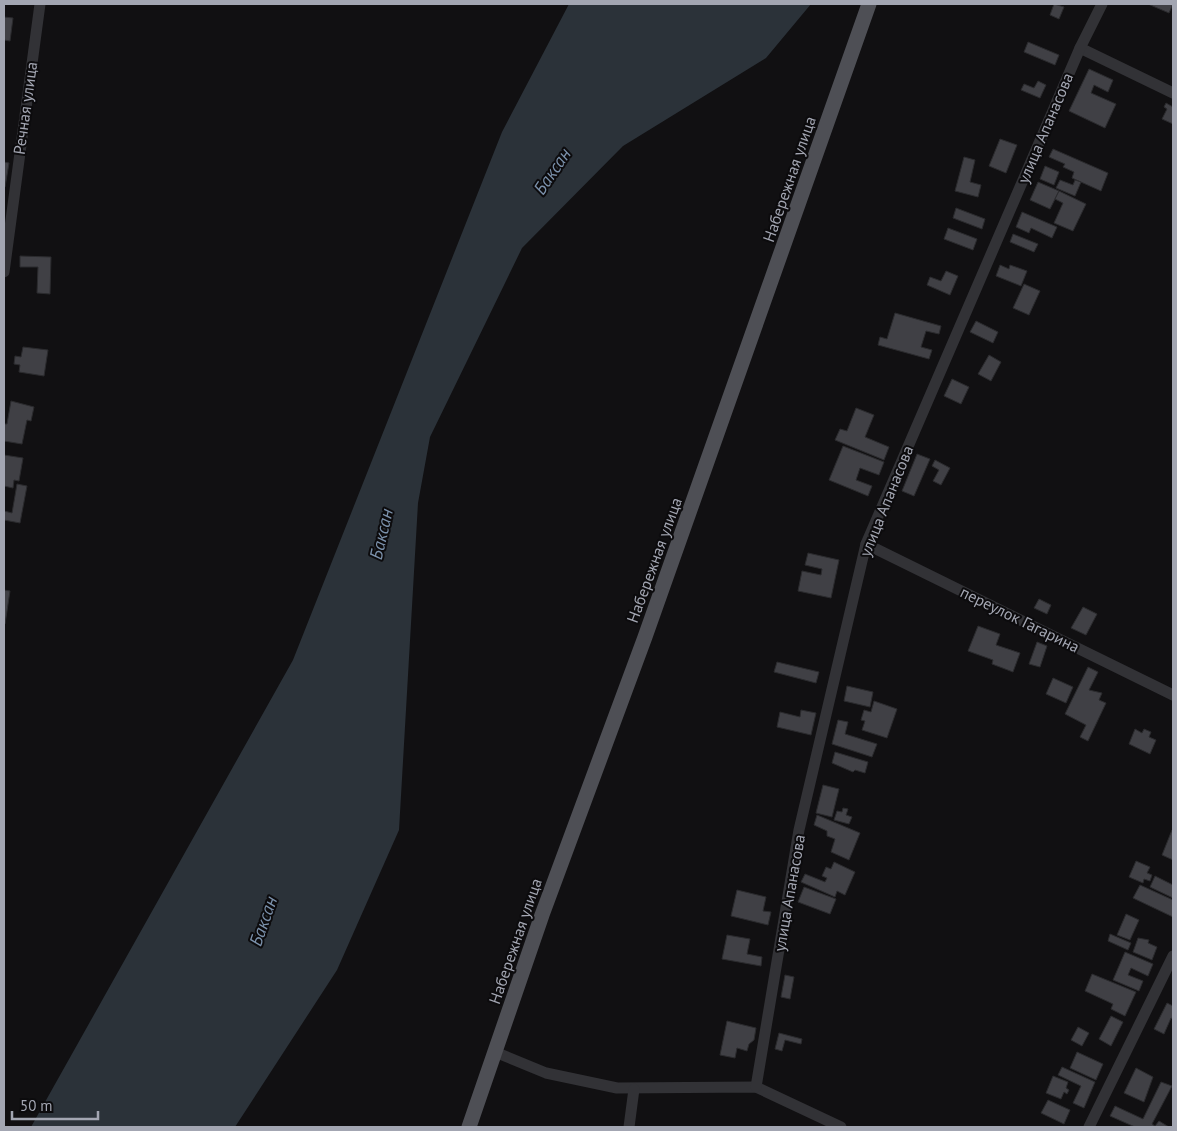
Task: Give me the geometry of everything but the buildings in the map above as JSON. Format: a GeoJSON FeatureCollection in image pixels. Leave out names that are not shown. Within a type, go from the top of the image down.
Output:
{"type":"FeatureCollection","features":[{"type":"Feature","properties":{"kind":"main road","name":"Набережная улица"},"geometry":{"type":"LineString","coordinates":[[469,1127],[542,915],[646,637],[869,4]]}},
{"type":"Feature","properties":{"kind":"street","name":"Речная улица"},"geometry":{"type":"LineString","coordinates":[[4,272],[40,4]]}},
{"type":"Feature","properties":{"kind":"street","name":"улица Апанасова"},"geometry":{"type":"LineString","coordinates":[[756,1087],[799,830],[866,544],[1080,48],[1102,4]]}},
{"type":"Feature","properties":{"kind":"street"},"geometry":{"type":"LineString","coordinates":[[1080,48],[1173,93]]}},
{"type":"Feature","properties":{"kind":"street","name":"переулок Гагарина"},"geometry":{"type":"LineString","coordinates":[[866,544],[1173,695]]}},
{"type":"Feature","properties":{"kind":"street"},"geometry":{"type":"LineString","coordinates":[[1089,1127],[1173,956]]}},
{"type":"Feature","properties":{"kind":"street"},"geometry":{"type":"LineString","coordinates":[[495,1052],[546,1073],[578,1081],[634,1089],[756,1087],[841,1127]]}},
{"type":"Feature","properties":{"kind":"street"},"geometry":{"type":"LineString","coordinates":[[629,1127],[634,1089]]}},
{"type":"Feature","properties":{"kind":"water","name":"Баксан"},"geometry":{"type":"Polygon","coordinates":[[[569,4],[811,4],[766,58],[623,146],[522,248],[430,437],[418,503],[399,830],[337,970],[235,1127],[31,1127],[293,660],[502,132],[569,4]]]}}]}
